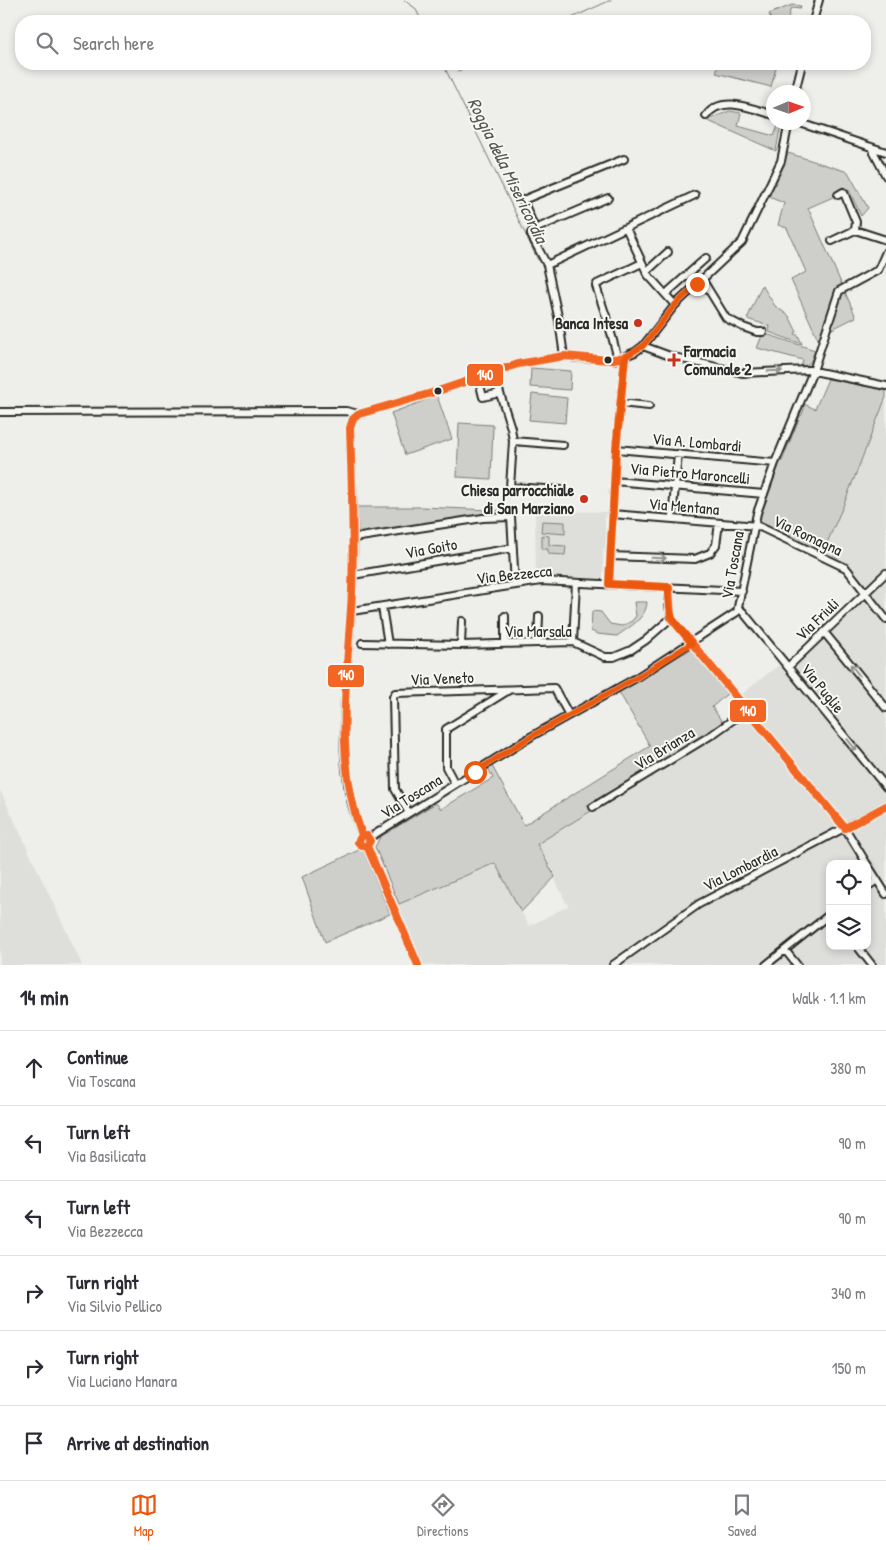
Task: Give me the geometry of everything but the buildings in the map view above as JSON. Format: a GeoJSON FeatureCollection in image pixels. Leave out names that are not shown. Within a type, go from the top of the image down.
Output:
{"type":"FeatureCollection","features":[{"type":"Feature","properties":{"kind":"street"},"geometry":{"type":"LineString","coordinates":[[815,15],[819,0]]}},
{"type":"Feature","properties":{"kind":"street"},"geometry":{"type":"LineString","coordinates":[[797,85],[800,70]]}},
{"type":"Feature","properties":{"kind":"street"},"geometry":{"type":"LineString","coordinates":[[706,116],[710,110],[730,104],[766,113]]}},
{"type":"Feature","properties":{"kind":"street"},"geometry":{"type":"LineString","coordinates":[[811,127],[886,152]]}},
{"type":"Feature","properties":{"kind":"street"},"geometry":{"type":"LineString","coordinates":[[367,846],[359,843],[359,838],[362,835],[348,786],[344,750],[353,575],[354,538],[350,428],[353,419],[359,414],[435,392],[518,364],[564,356],[585,359],[618,359],[643,346],[675,305],[742,242],[781,161],[787,130]]}},
{"type":"Feature","properties":{"kind":"street"},"geometry":{"type":"LineString","coordinates":[[871,147],[886,176]]}},
{"type":"Feature","properties":{"kind":"street"},"geometry":{"type":"LineString","coordinates":[[564,356],[559,321],[547,265],[523,200],[624,158]]}},
{"type":"Feature","properties":{"kind":"street"},"geometry":{"type":"LineString","coordinates":[[838,195],[842,192],[844,194],[856,222],[855,230]]}},
{"type":"Feature","properties":{"kind":"street"},"geometry":{"type":"LineString","coordinates":[[547,265],[695,195]]}},
{"type":"Feature","properties":{"kind":"street"},"geometry":{"type":"LineString","coordinates":[[533,231],[608,198]]}},
{"type":"Feature","properties":{"kind":"street"},"geometry":{"type":"LineString","coordinates":[[626,228],[646,272],[675,305]]}},
{"type":"Feature","properties":{"kind":"street"},"geometry":{"type":"LineString","coordinates":[[832,242],[855,230],[886,240]]}},
{"type":"Feature","properties":{"kind":"street"},"geometry":{"type":"LineString","coordinates":[[646,272],[668,252]]}},
{"type":"Feature","properties":{"kind":"street","name":"Via Toscana"},"geometry":{"type":"LineString","coordinates":[[369,838],[532,736],[636,678],[737,612],[753,526],[775,463],[813,371],[839,291],[878,270],[882,265],[886,252]]}},
{"type":"Feature","properties":{"kind":"street"},"geometry":{"type":"LineString","coordinates":[[669,291],[706,258]]}},
{"type":"Feature","properties":{"kind":"street"},"geometry":{"type":"LineString","coordinates":[[618,359],[596,286],[642,263]]}},
{"type":"Feature","properties":{"kind":"street"},"geometry":{"type":"LineString","coordinates":[[688,274],[700,282],[726,318],[743,327],[763,332]]}},
{"type":"Feature","properties":{"kind":"street"},"geometry":{"type":"LineString","coordinates":[[643,346],[670,356],[742,372],[809,370],[886,386]]}},
{"type":"Feature","properties":{"kind":"street"},"geometry":{"type":"LineString","coordinates":[[609,584],[616,449],[625,357]]}},
{"type":"Feature","properties":{"kind":"street"},"geometry":{"type":"LineString","coordinates":[[478,377],[483,397],[500,392]]}},
{"type":"Feature","properties":{"kind":"street"},"geometry":{"type":"LineString","coordinates":[[496,381],[511,428],[513,441],[510,487],[562,490]]}},
{"type":"Feature","properties":{"kind":"street"},"geometry":{"type":"LineString","coordinates":[[620,403],[649,406]]}},
{"type":"Feature","properties":{"kind":"street"},"geometry":{"type":"LineString","coordinates":[[0,412],[346,411],[359,414]]}},
{"type":"Feature","properties":{"kind":"street"},"geometry":{"type":"LineString","coordinates":[[513,441],[563,445]]}},
{"type":"Feature","properties":{"kind":"street","name":"Via A. Lombardi"},"geometry":{"type":"LineString","coordinates":[[616,449],[775,463]]}},
{"type":"Feature","properties":{"kind":"street"},"geometry":{"type":"LineString","coordinates":[[672,519],[678,454]]}},
{"type":"Feature","properties":{"kind":"street","name":"Via Pietro Maroncelli"},"geometry":{"type":"LineString","coordinates":[[614,481],[764,494]]}},
{"type":"Feature","properties":{"kind":"street","name":"Via Mentana"},"geometry":{"type":"LineString","coordinates":[[612,514],[753,526]]}},
{"type":"Feature","properties":{"kind":"street"},"geometry":{"type":"LineString","coordinates":[[354,538],[483,518],[510,517],[515,585]]}},
{"type":"Feature","properties":{"kind":"street"},"geometry":{"type":"LineString","coordinates":[[610,556],[695,559],[710,553],[716,545],[719,523]]}},
{"type":"Feature","properties":{"kind":"street","name":"Via Romagna"},"geometry":{"type":"LineString","coordinates":[[753,526],[846,568],[886,619]]}},
{"type":"Feature","properties":{"kind":"street","name":"Via Goito"},"geometry":{"type":"LineString","coordinates":[[353,575],[513,548]]}},
{"type":"Feature","properties":{"kind":"street","name":"Via Friuli"},"geometry":{"type":"LineString","coordinates":[[788,667],[886,573]]}},
{"type":"Feature","properties":{"kind":"street","name":"Via Bezzecca"},"geometry":{"type":"LineString","coordinates":[[352,611],[541,581],[742,591]]}},
{"type":"Feature","properties":{"kind":"street"},"geometry":{"type":"LineString","coordinates":[[573,642],[576,583]]}},
{"type":"Feature","properties":{"kind":"street"},"geometry":{"type":"LineString","coordinates":[[668,587],[671,618],[748,709],[844,828],[864,860]]}},
{"type":"Feature","properties":{"kind":"street"},"geometry":{"type":"LineString","coordinates":[[382,606],[388,644]]}},
{"type":"Feature","properties":{"kind":"street","name":"Via Puglie"},"geometry":{"type":"LineString","coordinates":[[738,608],[741,609],[886,787]]}},
{"type":"Feature","properties":{"kind":"street"},"geometry":{"type":"LineString","coordinates":[[505,616],[505,644]]}},
{"type":"Feature","properties":{"kind":"street"},"geometry":{"type":"LineString","coordinates":[[538,643],[539,616]]}},
{"type":"Feature","properties":{"kind":"street","name":"Via Marsala"},"geometry":{"type":"LineString","coordinates":[[362,643],[462,645],[573,642],[605,657],[614,657],[627,652],[646,640],[671,618]]}},
{"type":"Feature","properties":{"kind":"street"},"geometry":{"type":"LineString","coordinates":[[462,621],[462,645]]}},
{"type":"Feature","properties":{"kind":"street"},"geometry":{"type":"LineString","coordinates":[[824,632],[886,708]]}},
{"type":"Feature","properties":{"kind":"street","name":"Via Veneto"},"geometry":{"type":"LineString","coordinates":[[409,813],[396,789],[393,694],[554,688],[570,715]]}},
{"type":"Feature","properties":{"kind":"street"},"geometry":{"type":"LineString","coordinates":[[455,784],[446,767],[446,729],[511,689]]}},
{"type":"Feature","properties":{"kind":"street","name":"Via Brianza"},"geometry":{"type":"LineString","coordinates":[[593,807],[713,734],[748,709]]}},
{"type":"Feature","properties":{"kind":"street","name":"Via Lombardia"},"geometry":{"type":"LineString","coordinates":[[613,965],[699,904],[886,806]]}},
{"type":"Feature","properties":{"kind":"street"},"geometry":{"type":"LineString","coordinates":[[362,835],[366,835],[369,838],[367,846],[418,965]]}},
{"type":"Feature","properties":{"kind":"street"},"geometry":{"type":"LineString","coordinates":[[871,870],[886,894]]}},
{"type":"Feature","properties":{"kind":"street"},"geometry":{"type":"LineString","coordinates":[[871,884],[877,880]]}},
{"type":"Feature","properties":{"kind":"street"},"geometry":{"type":"LineString","coordinates":[[766,965],[826,917]]}},
{"type":"Feature","properties":{"kind":"street"},"geometry":{"type":"LineString","coordinates":[[785,950],[797,965]]}},
{"type":"Feature","properties":{"kind":"street"},"geometry":{"type":"LineString","coordinates":[[860,950],[872,965]]}},
{"type":"Feature","properties":{"kind":"shaded area"},"geometry":{"type":"Polygon","coordinates":[[[792,5],[801,6],[800,9],[791,8],[789,15],[769,14],[792,5]]]}},
{"type":"Feature","properties":{"kind":"shaded area"},"geometry":{"type":"Polygon","coordinates":[[[717,70],[775,70],[772,85],[766,86],[716,73],[717,70]]]}},
{"type":"Feature","properties":{"kind":"shaded area"},"geometry":{"type":"Polygon","coordinates":[[[730,111],[741,113],[738,126],[774,136],[776,130],[780,130],[776,151],[706,120],[730,111]]]}},
{"type":"Feature","properties":{"kind":"shaded area"},"geometry":{"type":"Polygon","coordinates":[[[788,153],[848,172],[868,208],[861,216],[849,190],[808,208],[856,317],[828,331],[819,341],[791,280],[806,272],[787,228],[778,225],[784,203],[766,196],[788,153]]]}},
{"type":"Feature","properties":{"kind":"shaded area"},"geometry":{"type":"Polygon","coordinates":[[[762,285],[775,306],[789,316],[797,332],[795,333],[802,344],[769,332],[770,326],[747,319],[762,285]]]}},
{"type":"Feature","properties":{"kind":"shaded area"},"geometry":{"type":"Polygon","coordinates":[[[763,333],[815,350],[811,361],[801,367],[803,360],[757,348],[763,333]]]}},
{"type":"Feature","properties":{"kind":"shaded area"},"geometry":{"type":"Polygon","coordinates":[[[531,368],[571,371],[570,390],[530,387],[531,368]]]}},
{"type":"Feature","properties":{"kind":"shaded area"},"geometry":{"type":"Polygon","coordinates":[[[828,379],[886,390],[886,397],[823,552],[758,522],[780,462],[802,415],[804,404],[815,409],[828,379]]]}},
{"type":"Feature","properties":{"kind":"shaded area"},"geometry":{"type":"Polygon","coordinates":[[[532,394],[567,398],[565,423],[529,420],[532,394]]]}},
{"type":"Feature","properties":{"kind":"shaded area"},"geometry":{"type":"Polygon","coordinates":[[[437,396],[452,439],[405,455],[391,413],[437,396]]]}},
{"type":"Feature","properties":{"kind":"shaded area"},"geometry":{"type":"Polygon","coordinates":[[[886,397],[886,965],[420,965],[394,906],[495,863],[529,926],[568,906],[537,844],[754,713],[741,695],[780,664],[786,673],[871,594],[849,565],[823,552],[886,397]]]}},
{"type":"Feature","properties":{"kind":"shaded area"},"geometry":{"type":"Polygon","coordinates":[[[459,423],[493,425],[491,479],[457,477],[459,423]]]}},
{"type":"Feature","properties":{"kind":"shaded area"},"geometry":{"type":"Polygon","coordinates":[[[357,507],[421,507],[514,511],[514,514],[484,515],[360,535],[357,530],[357,507]]]}},
{"type":"Feature","properties":{"kind":"shaded area"},"geometry":{"type":"Polygon","coordinates":[[[535,511],[608,512],[608,514],[605,514],[605,532],[607,533],[606,548],[603,548],[603,579],[536,576],[535,511]]]}},
{"type":"Feature","properties":{"kind":"shaded area"},"geometry":{"type":"Polygon","coordinates":[[[542,521],[565,522],[565,534],[541,532],[542,521]]]}},
{"type":"Feature","properties":{"kind":"shaded area"},"geometry":{"type":"Polygon","coordinates":[[[542,535],[549,536],[549,545],[566,546],[565,555],[548,554],[548,549],[542,549],[542,535]]]}},
{"type":"Feature","properties":{"kind":"shaded area"},"geometry":{"type":"Polygon","coordinates":[[[634,602],[647,602],[644,613],[636,622],[617,636],[597,634],[591,631],[592,611],[601,612],[610,624],[622,626],[632,621],[636,616],[634,602]]]}},
{"type":"Feature","properties":{"kind":"shaded area"},"geometry":{"type":"Polygon","coordinates":[[[691,649],[728,693],[712,707],[723,723],[660,763],[587,805],[591,811],[537,844],[555,877],[521,912],[495,863],[399,904],[375,847],[380,837],[436,803],[441,809],[493,778],[488,768],[492,766],[524,825],[650,746],[619,692],[691,649]]]}},
{"type":"Feature","properties":{"kind":"shaded area"},"geometry":{"type":"Polygon","coordinates":[[[0,790],[46,888],[82,965],[0,965],[0,790]]]}},
{"type":"Feature","properties":{"kind":"shaded area"},"geometry":{"type":"Polygon","coordinates":[[[361,849],[364,852],[390,914],[325,942],[302,877],[361,849]]]}},
{"type":"Feature","properties":{"kind":"waterway","name":"Roggia della Misericordia"},"geometry":{"type":"LineString","coordinates":[[404,0],[415,8],[419,15]]}},
{"type":"Feature","properties":{"kind":"waterway"},"geometry":{"type":"LineString","coordinates":[[578,15],[611,0]]}},
{"type":"Feature","properties":{"kind":"waterway","name":"Roggia della Misericordia"},"geometry":{"type":"LineString","coordinates":[[446,70],[538,260]]}},
{"type":"Feature","properties":{"kind":"transit line","name":"140"},"geometry":{"type":"LineString","coordinates":[[367,846],[362,846],[358,842],[362,835],[353,805],[345,745],[346,683],[353,571],[350,428],[353,419],[359,414],[435,392],[518,364],[564,356],[609,360],[625,357]]}},
{"type":"Feature","properties":{"kind":"transit line","name":"140"},"geometry":{"type":"LineString","coordinates":[[609,584],[616,449],[625,357]]}},
{"type":"Feature","properties":{"kind":"transit line","name":"140"},"geometry":{"type":"LineString","coordinates":[[609,584],[669,587]]}},
{"type":"Feature","properties":{"kind":"transit line","name":"140"},"geometry":{"type":"LineString","coordinates":[[669,587],[671,618],[845,828]]}},
{"type":"Feature","properties":{"kind":"transit line","name":"140"},"geometry":{"type":"LineString","coordinates":[[845,828],[886,806]]}},
{"type":"Feature","properties":{"kind":"transit line","name":"140"},"geometry":{"type":"LineString","coordinates":[[367,836],[370,841],[367,846],[418,965]]}},
{"type":"Feature","properties":{"kind":"place","name":"Banca Intesa"},"geometry":{"type":"Point","coordinates":[638,323]}},
{"type":"Feature","properties":{"kind":"place","name":"Farmacia Comunale 2"},"geometry":{"type":"Point","coordinates":[674,360]}},
{"type":"Feature","properties":{"kind":"place","name":"Chiesa parrocchiale di San Marziano"},"geometry":{"type":"Point","coordinates":[584,499]}},
{"type":"Feature","properties":{"kind":"route"},"geometry":{"type":"LineString","coordinates":[[475,772],[532,736],[636,678],[692,643],[671,618],[668,587],[609,584],[616,449],[625,357],[643,346],[644,342],[675,305],[697,284]]}}]}
